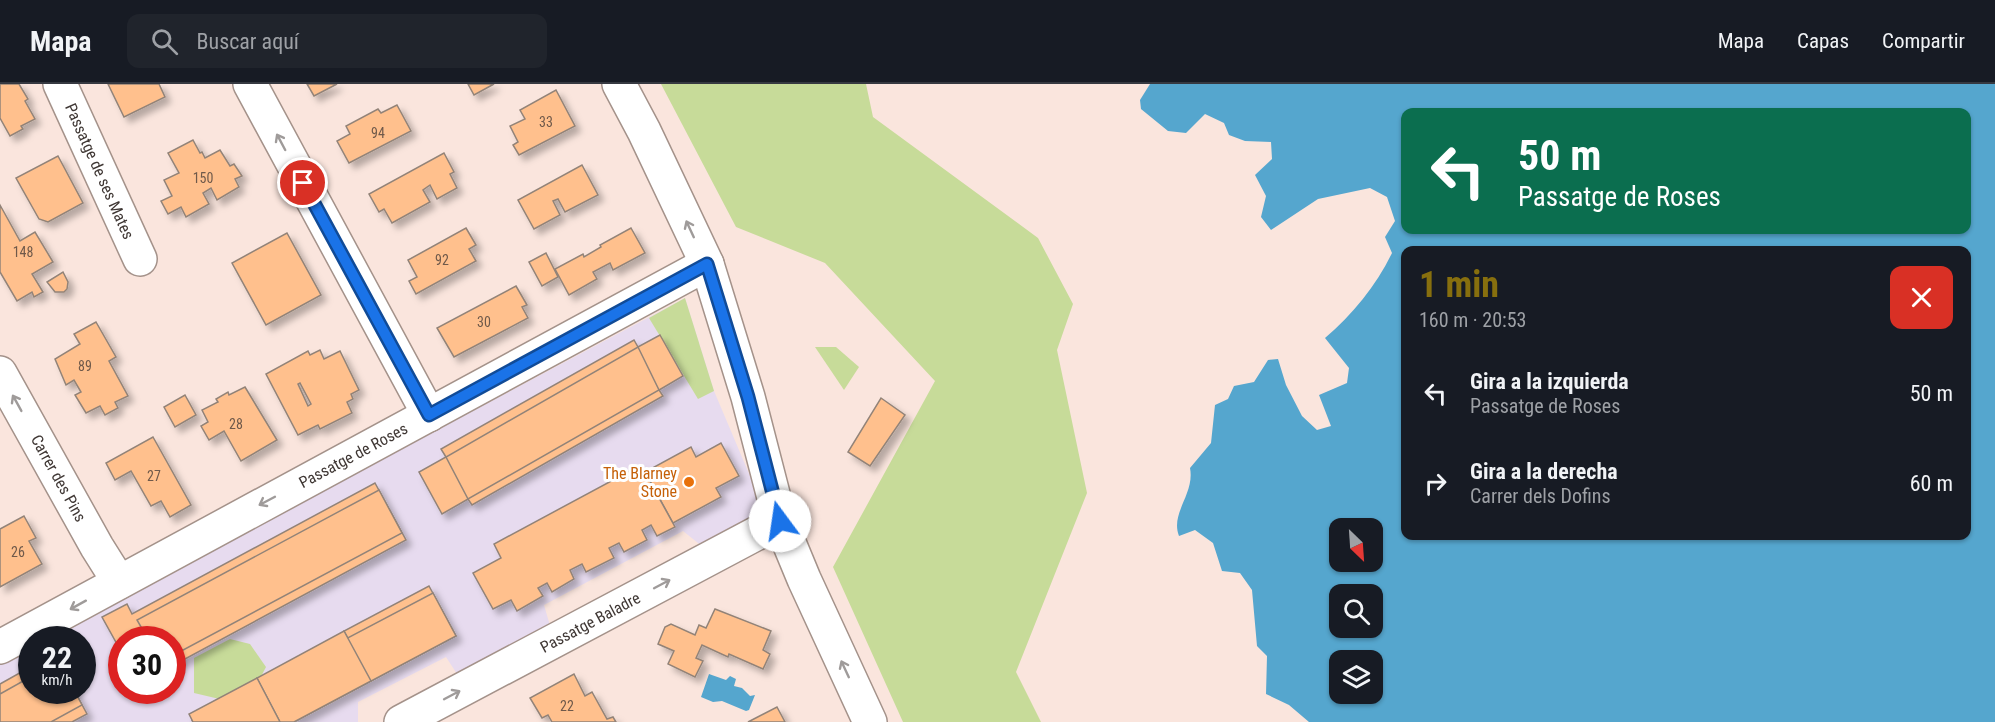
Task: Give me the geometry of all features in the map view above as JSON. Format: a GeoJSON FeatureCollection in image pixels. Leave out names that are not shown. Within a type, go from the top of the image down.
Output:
{"type":"FeatureCollection","features":[{"type":"Feature","properties":{"kind":"street","name":"Passatge de ses Mates"},"geometry":{"type":"LineString","coordinates":[[60,84],[140,259]]}},
{"type":"Feature","properties":{"kind":"street"},"geometry":{"type":"LineString","coordinates":[[250,84],[429,415]]}},
{"type":"Feature","properties":{"kind":"street"},"geometry":{"type":"LineString","coordinates":[[619,84],[644,131],[707,264],[748,397],[780,521],[870,722]]}},
{"type":"Feature","properties":{"kind":"street","name":"Passatge de Roses"},"geometry":{"type":"LineString","coordinates":[[0,647],[707,264]]}},
{"type":"Feature","properties":{"kind":"street","name":"Carrer des Pins"},"geometry":{"type":"LineString","coordinates":[[0,373],[97,547],[119,582]]}},
{"type":"Feature","properties":{"kind":"street","name":"Passatge Baladre"},"geometry":{"type":"LineString","coordinates":[[400,722],[780,521]]}},
{"type":"Feature","properties":{"kind":"shaded area"},"geometry":{"type":"Polygon","coordinates":[[[685,298],[714,391],[761,502],[750,521],[703,547],[683,531],[544,605],[551,629],[459,677],[446,657],[358,702],[358,722],[0,722],[0,663],[18,653],[18,704],[96,704],[96,626],[69,626],[685,298]]]}},
{"type":"Feature","properties":{"kind":"green space"},"geometry":{"type":"Polygon","coordinates":[[[661,84],[866,84],[873,117],[1038,238],[1073,304],[1057,350],[1087,493],[1016,672],[1041,722],[903,722],[833,567],[935,381],[825,263],[736,227],[661,84]]]}},
{"type":"Feature","properties":{"kind":"green space"},"geometry":{"type":"Polygon","coordinates":[[[685,298],[714,391],[698,399],[649,318],[685,298]]]}},
{"type":"Feature","properties":{"kind":"green space"},"geometry":{"type":"Polygon","coordinates":[[[815,347],[836,347],[859,367],[844,390],[815,347]]]}},
{"type":"Feature","properties":{"kind":"green space"},"geometry":{"type":"Polygon","coordinates":[[[230,639],[250,644],[266,667],[255,688],[228,701],[194,693],[194,658],[230,639]]]}},
{"type":"Feature","properties":{"kind":"water"},"geometry":{"type":"Polygon","coordinates":[[[1150,84],[1995,84],[1995,722],[1309,722],[1289,705],[1266,694],[1267,656],[1257,646],[1252,590],[1240,573],[1222,571],[1213,543],[1195,530],[1179,536],[1178,519],[1189,486],[1190,468],[1211,443],[1215,405],[1228,399],[1234,386],[1254,382],[1268,360],[1278,359],[1286,385],[1302,416],[1317,430],[1331,426],[1319,395],[1347,383],[1349,368],[1325,338],[1354,309],[1379,277],[1392,253],[1385,237],[1395,221],[1387,197],[1370,188],[1318,199],[1271,230],[1261,217],[1266,196],[1255,175],[1272,159],[1271,142],[1245,141],[1229,135],[1224,123],[1205,114],[1186,133],[1168,131],[1141,109],[1140,100],[1150,84]]]}},
{"type":"Feature","properties":{"kind":"water"},"geometry":{"type":"Polygon","coordinates":[[[709,674],[726,680],[730,676],[736,679],[734,686],[742,688],[750,696],[755,695],[749,710],[701,697],[709,674]]]}},
{"type":"Feature","properties":{"kind":"building"},"geometry":{"type":"Polygon","coordinates":[[[0,84],[19,84],[28,99],[25,101],[35,119],[21,126],[23,129],[10,136],[0,118],[0,84]]]}},
{"type":"Feature","properties":{"kind":"building"},"geometry":{"type":"Polygon","coordinates":[[[108,84],[159,84],[165,97],[124,117],[108,84]]]}},
{"type":"Feature","properties":{"kind":"building"},"geometry":{"type":"Polygon","coordinates":[[[307,84],[337,84],[314,96],[307,84]]]}},
{"type":"Feature","properties":{"kind":"building"},"geometry":{"type":"Polygon","coordinates":[[[468,84],[494,84],[474,95],[468,84]]]}},
{"type":"Feature","properties":{"kind":"building"},"geometry":{"type":"Polygon","coordinates":[[[556,90],[575,126],[519,155],[513,145],[518,142],[510,126],[525,119],[520,110],[556,90]]]}},
{"type":"Feature","properties":{"kind":"building"},"geometry":{"type":"Polygon","coordinates":[[[397,105],[411,131],[349,163],[337,141],[350,134],[346,126],[378,109],[381,113],[397,105]]]}},
{"type":"Feature","properties":{"kind":"building"},"geometry":{"type":"Polygon","coordinates":[[[193,140],[205,158],[220,150],[230,166],[234,164],[242,176],[235,179],[239,187],[217,200],[211,188],[203,193],[209,204],[186,217],[181,207],[168,214],[161,201],[172,196],[164,180],[179,173],[168,153],[193,140]]]}},
{"type":"Feature","properties":{"kind":"building"},"geometry":{"type":"Polygon","coordinates":[[[444,153],[454,172],[450,174],[457,188],[437,199],[430,185],[423,190],[430,202],[392,223],[384,209],[379,212],[369,194],[444,153]]]}},
{"type":"Feature","properties":{"kind":"building"},"geometry":{"type":"Polygon","coordinates":[[[58,156],[83,203],[48,222],[39,219],[16,178],[58,156]]]}},
{"type":"Feature","properties":{"kind":"building"},"geometry":{"type":"Polygon","coordinates":[[[582,165],[598,195],[565,212],[558,199],[553,201],[560,215],[534,229],[518,200],[582,165]]]}},
{"type":"Feature","properties":{"kind":"building"},"geometry":{"type":"Polygon","coordinates":[[[0,205],[20,241],[35,232],[53,262],[32,274],[43,292],[34,297],[32,292],[17,301],[0,272],[0,205]]]}},
{"type":"Feature","properties":{"kind":"building"},"geometry":{"type":"Polygon","coordinates":[[[466,228],[476,245],[469,249],[476,261],[416,294],[409,281],[417,277],[408,260],[466,228]]]}},
{"type":"Feature","properties":{"kind":"building"},"geometry":{"type":"Polygon","coordinates":[[[631,228],[645,253],[613,270],[610,263],[593,272],[597,279],[569,295],[555,269],[583,254],[584,257],[601,247],[600,245],[631,228]]]}},
{"type":"Feature","properties":{"kind":"building"},"geometry":{"type":"Polygon","coordinates":[[[287,233],[321,295],[266,325],[232,263],[287,233]]]}},
{"type":"Feature","properties":{"kind":"building"},"geometry":{"type":"Polygon","coordinates":[[[546,253],[558,277],[542,286],[529,262],[546,253]]]}},
{"type":"Feature","properties":{"kind":"building"},"geometry":{"type":"Polygon","coordinates":[[[63,272],[68,282],[67,289],[64,292],[55,292],[47,282],[63,272]]]}},
{"type":"Feature","properties":{"kind":"building"},"geometry":{"type":"Polygon","coordinates":[[[516,286],[527,305],[522,307],[528,318],[454,357],[437,328],[516,286]]]}},
{"type":"Feature","properties":{"kind":"building"},"geometry":{"type":"Polygon","coordinates":[[[96,322],[116,357],[109,361],[128,396],[115,402],[118,408],[105,415],[100,406],[86,413],[75,395],[81,392],[74,380],[66,385],[55,359],[80,344],[74,334],[96,322]]]}},
{"type":"Feature","properties":{"kind":"building"},"geometry":{"type":"Polygon","coordinates":[[[660,335],[683,376],[659,390],[663,396],[472,505],[468,499],[442,514],[419,472],[446,457],[441,449],[634,340],[638,347],[660,335]]]}},
{"type":"Feature","properties":{"kind":"building"},"geometry":{"type":"Polygon","coordinates":[[[638,347],[659,390],[468,499],[446,457],[638,347]]]}},
{"type":"Feature","properties":{"kind":"building"},"geometry":{"type":"Polygon","coordinates":[[[320,350],[324,359],[340,351],[359,390],[351,394],[353,399],[347,402],[352,413],[320,429],[318,425],[298,435],[266,374],[308,351],[310,355],[320,350]],[[300,383],[298,384],[308,406],[311,404],[300,383]]]}},
{"type":"Feature","properties":{"kind":"building"},"geometry":{"type":"Polygon","coordinates":[[[245,387],[277,440],[241,461],[224,431],[209,440],[201,426],[208,422],[202,410],[218,402],[216,399],[228,392],[229,395],[245,387]]]}},
{"type":"Feature","properties":{"kind":"building"},"geometry":{"type":"Polygon","coordinates":[[[185,395],[196,415],[175,427],[164,407],[185,395]]]}},
{"type":"Feature","properties":{"kind":"building"},"geometry":{"type":"Polygon","coordinates":[[[881,398],[905,415],[870,466],[848,452],[881,398]]]}},
{"type":"Feature","properties":{"kind":"building"},"geometry":{"type":"Polygon","coordinates":[[[153,437],[191,505],[170,517],[161,501],[151,506],[131,471],[115,480],[106,463],[153,437]]]}},
{"type":"Feature","properties":{"kind":"building","name":"The Blarney Stone"},"geometry":{"type":"Polygon","coordinates":[[[721,443],[739,476],[716,488],[721,497],[673,523],[645,472],[691,447],[696,457],[721,443]]]}},
{"type":"Feature","properties":{"kind":"building"},"geometry":{"type":"Polygon","coordinates":[[[641,465],[675,527],[657,536],[651,525],[642,530],[647,540],[624,552],[619,543],[609,548],[614,558],[586,572],[582,564],[570,570],[574,579],[552,592],[547,583],[538,588],[543,596],[517,611],[511,600],[493,609],[473,573],[501,558],[494,544],[641,465]]]}},
{"type":"Feature","properties":{"kind":"building"},"geometry":{"type":"Polygon","coordinates":[[[375,483],[406,540],[186,658],[186,626],[108,628],[102,617],[127,604],[132,614],[375,483]]]}},
{"type":"Feature","properties":{"kind":"building"},"geometry":{"type":"Polygon","coordinates":[[[379,490],[402,533],[186,649],[186,626],[140,626],[137,620],[379,490]]]}},
{"type":"Feature","properties":{"kind":"building"},"geometry":{"type":"Polygon","coordinates":[[[24,516],[36,538],[29,541],[42,564],[0,587],[0,529],[24,516]]]}},
{"type":"Feature","properties":{"kind":"building"},"geometry":{"type":"Polygon","coordinates":[[[429,586],[456,636],[371,681],[344,631],[429,586]]]}},
{"type":"Feature","properties":{"kind":"building"},"geometry":{"type":"Polygon","coordinates":[[[433,593],[456,636],[294,722],[193,722],[192,720],[433,593]]]}},
{"type":"Feature","properties":{"kind":"building"},"geometry":{"type":"Polygon","coordinates":[[[715,609],[771,631],[763,650],[770,654],[763,669],[702,645],[696,658],[703,661],[695,677],[668,664],[674,651],[658,644],[665,627],[671,624],[695,635],[699,625],[706,628],[715,609]]]}},
{"type":"Feature","properties":{"kind":"building"},"geometry":{"type":"Polygon","coordinates":[[[344,631],[371,681],[294,722],[280,722],[257,678],[344,631]]]}},
{"type":"Feature","properties":{"kind":"building"},"geometry":{"type":"Polygon","coordinates":[[[18,674],[18,704],[82,704],[87,714],[72,722],[0,722],[0,684],[18,674]]]}},
{"type":"Feature","properties":{"kind":"building"},"geometry":{"type":"Polygon","coordinates":[[[574,674],[585,696],[592,692],[607,719],[613,717],[616,722],[552,722],[548,715],[542,718],[530,698],[574,674]]]}},
{"type":"Feature","properties":{"kind":"building"},"geometry":{"type":"Polygon","coordinates":[[[257,678],[280,722],[193,722],[189,714],[257,678]]]}},
{"type":"Feature","properties":{"kind":"building"},"geometry":{"type":"Polygon","coordinates":[[[18,684],[18,704],[82,705],[51,722],[0,722],[0,694],[18,684]]]}},
{"type":"Feature","properties":{"kind":"building"},"geometry":{"type":"Polygon","coordinates":[[[777,707],[785,722],[748,722],[777,707]]]}},
{"type":"Feature","properties":{"kind":"place","name":"The Blarney Stone"},"geometry":{"type":"Point","coordinates":[689,482]}},
{"type":"Feature","properties":{"kind":"route"},"geometry":{"type":"LineString","coordinates":[[303,183],[429,415],[707,264],[748,397],[780,521]]}}]}
